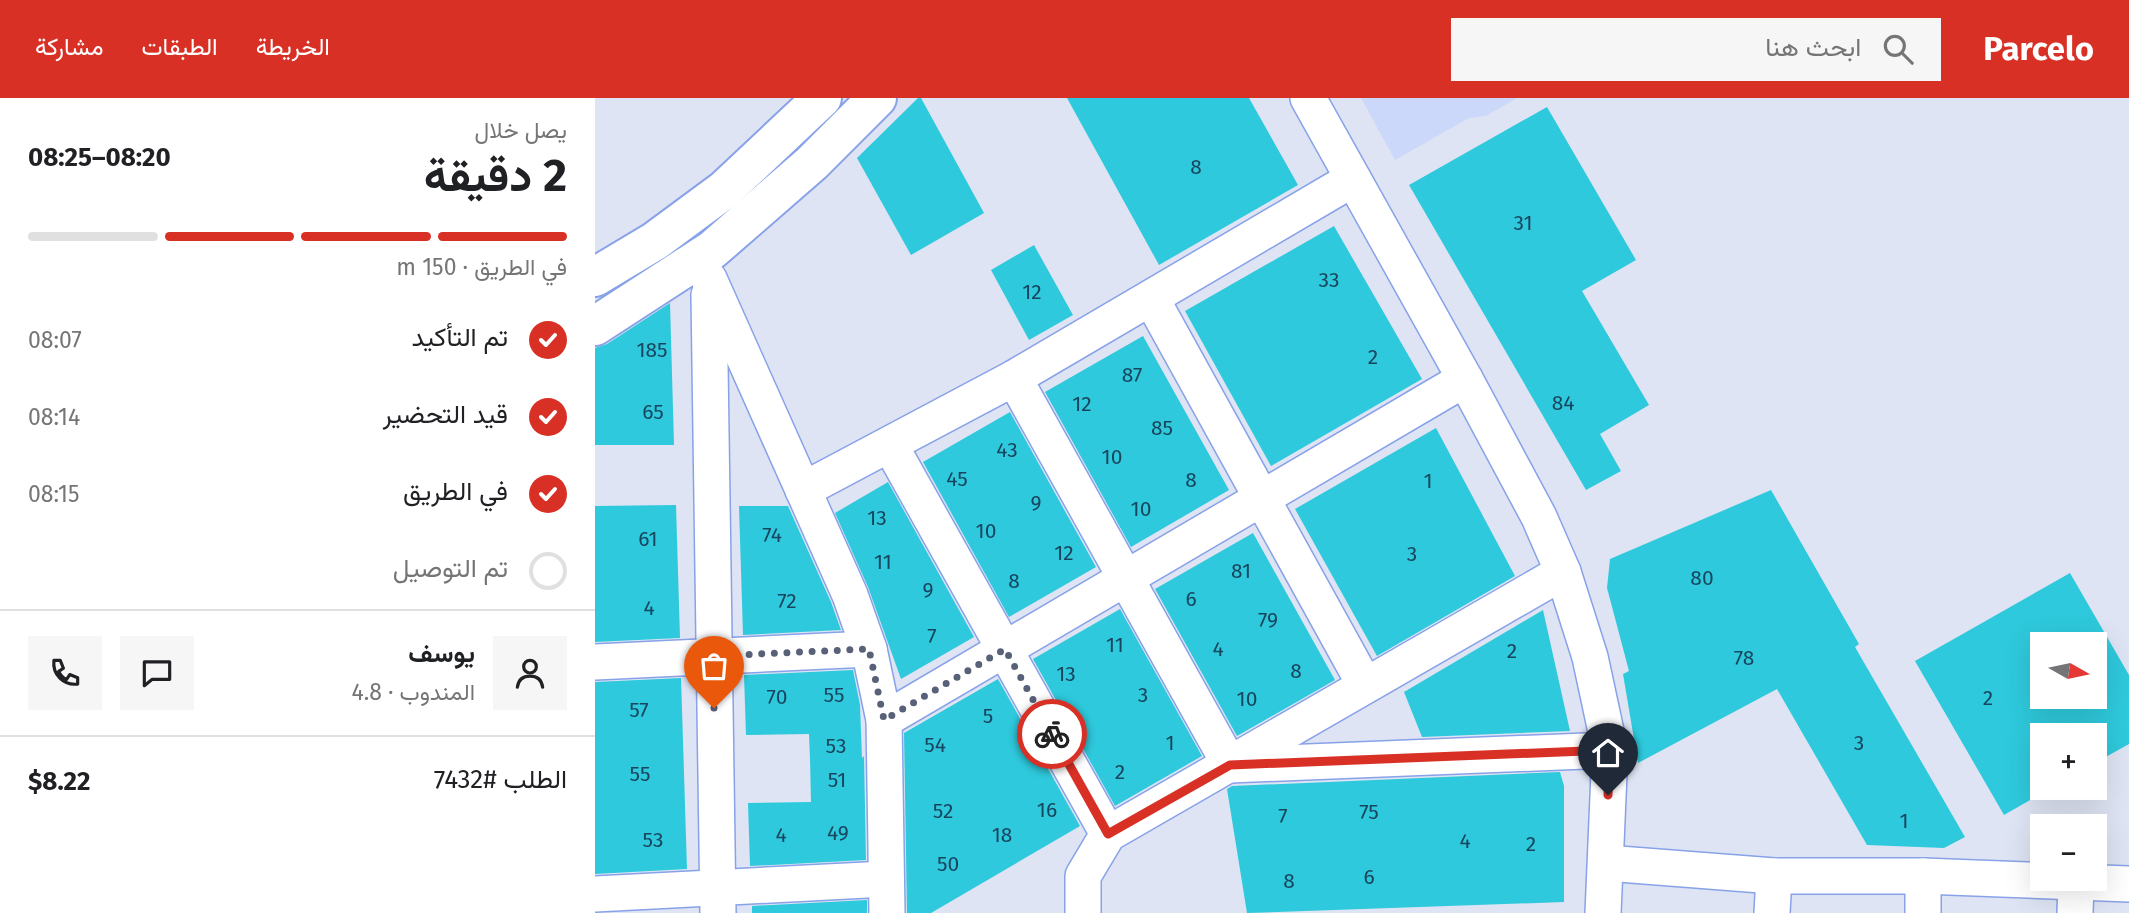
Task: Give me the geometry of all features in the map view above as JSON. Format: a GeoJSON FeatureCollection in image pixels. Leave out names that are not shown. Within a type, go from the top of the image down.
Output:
{"type":"FeatureCollection","features":[{"type":"Feature","properties":{"kind":"main road"},"geometry":{"type":"LineString","coordinates":[[595,277],[655,241],[724,190],[822,98]]}},
{"type":"Feature","properties":{"kind":"main road"},"geometry":{"type":"LineString","coordinates":[[595,326],[710,265],[877,98]]}},
{"type":"Feature","properties":{"kind":"street"},"geometry":{"type":"LineString","coordinates":[[1308,98],[1465,379],[1539,517],[1563,572],[1590,657],[1610,750],[1604,913]]}},
{"type":"Feature","properties":{"kind":"street"},"geometry":{"type":"LineString","coordinates":[[803,490],[1014,378],[1353,179]]}},
{"type":"Feature","properties":{"kind":"street"},"geometry":{"type":"LineString","coordinates":[[595,894],[718,900],[886,896],[884,720],[869,649],[850,595],[803,490],[710,265]]}},
{"type":"Feature","properties":{"kind":"street"},"geometry":{"type":"LineString","coordinates":[[710,265],[718,900]]}},
{"type":"Feature","properties":{"kind":"street"},"geometry":{"type":"LineString","coordinates":[[1151,298],[1365,685]]}},
{"type":"Feature","properties":{"kind":"street"},"geometry":{"type":"LineString","coordinates":[[1014,378],[1230,765]]}},
{"type":"Feature","properties":{"kind":"street"},"geometry":{"type":"LineString","coordinates":[[884,720],[1465,379]]}},
{"type":"Feature","properties":{"kind":"street"},"geometry":{"type":"LineString","coordinates":[[890,445],[1108,834]]}},
{"type":"Feature","properties":{"kind":"street"},"geometry":{"type":"LineString","coordinates":[[1083,913],[1083,876],[1108,834],[1563,572]]}},
{"type":"Feature","properties":{"kind":"street"},"geometry":{"type":"LineString","coordinates":[[595,662],[869,649]]}},
{"type":"Feature","properties":{"kind":"street"},"geometry":{"type":"LineString","coordinates":[[1230,765],[1610,750]]}},
{"type":"Feature","properties":{"kind":"street"},"geometry":{"type":"LineString","coordinates":[[1606,863],[1774,876],[1923,876],[2076,898],[2129,884]]}},
{"type":"Feature","properties":{"kind":"street"},"geometry":{"type":"LineString","coordinates":[[1772,913],[1774,876]]}},
{"type":"Feature","properties":{"kind":"street"},"geometry":{"type":"LineString","coordinates":[[1923,876],[1923,913]]}},
{"type":"Feature","properties":{"kind":"shaded area"},"geometry":{"type":"Polygon","coordinates":[[[1361,98],[1517,98],[1486,116],[1469,118],[1395,160],[1361,98]]]}},
{"type":"Feature","properties":{"kind":"building"},"geometry":{"type":"Polygon","coordinates":[[[921,98],[984,213],[911,255],[857,158],[921,98]]]}},
{"type":"Feature","properties":{"kind":"building"},"geometry":{"type":"Polygon","coordinates":[[[1067,98],[1249,98],[1298,185],[1159,265],[1067,98]]]}},
{"type":"Feature","properties":{"kind":"building"},"geometry":{"type":"Polygon","coordinates":[[[1547,107],[1636,260],[1582,291],[1649,405],[1600,434],[1621,471],[1586,490],[1409,185],[1547,107]]]}},
{"type":"Feature","properties":{"kind":"building"},"geometry":{"type":"Polygon","coordinates":[[[1334,226],[1422,379],[1271,466],[1185,311],[1334,226]]]}},
{"type":"Feature","properties":{"kind":"building"},"geometry":{"type":"Polygon","coordinates":[[[1034,245],[1073,315],[1029,340],[991,270],[1034,245]]]}},
{"type":"Feature","properties":{"kind":"building"},"geometry":{"type":"Polygon","coordinates":[[[670,303],[674,445],[595,445],[595,348],[607,344],[670,303]]]}},
{"type":"Feature","properties":{"kind":"building"},"geometry":{"type":"Polygon","coordinates":[[[1143,336],[1229,490],[1131,547],[1045,392],[1143,336]]]}},
{"type":"Feature","properties":{"kind":"building"},"geometry":{"type":"Polygon","coordinates":[[[1010,412],[1096,567],[1009,617],[923,462],[1010,412]]]}},
{"type":"Feature","properties":{"kind":"building"},"geometry":{"type":"Polygon","coordinates":[[[1436,428],[1515,576],[1377,656],[1295,509],[1436,428]]]}},
{"type":"Feature","properties":{"kind":"building"},"geometry":{"type":"Polygon","coordinates":[[[888,482],[974,637],[901,679],[868,587],[835,513],[888,482]]]}},
{"type":"Feature","properties":{"kind":"building"},"geometry":{"type":"Polygon","coordinates":[[[1771,490],[1859,644],[1855,647],[1965,837],[1944,848],[1867,845],[1777,689],[1638,763],[1623,674],[1629,671],[1607,588],[1610,559],[1771,490]]]}},
{"type":"Feature","properties":{"kind":"building"},"geometry":{"type":"Polygon","coordinates":[[[676,505],[680,638],[595,642],[595,506],[676,505]]]}},
{"type":"Feature","properties":{"kind":"building"},"geometry":{"type":"Polygon","coordinates":[[[739,506],[788,506],[841,630],[743,635],[739,506]]]}},
{"type":"Feature","properties":{"kind":"building"},"geometry":{"type":"Polygon","coordinates":[[[1253,533],[1335,680],[1237,736],[1155,589],[1253,533]]]}},
{"type":"Feature","properties":{"kind":"building"},"geometry":{"type":"Polygon","coordinates":[[[2070,573],[2104,632],[2030,632],[2030,709],[2107,709],[2107,637],[2129,675],[2129,744],[2107,756],[2107,723],[2030,723],[2030,800],[2004,815],[1915,661],[2070,573]]]}},
{"type":"Feature","properties":{"kind":"building"},"geometry":{"type":"Polygon","coordinates":[[[1120,609],[1202,756],[1115,806],[1033,659],[1120,609]]]}},
{"type":"Feature","properties":{"kind":"building"},"geometry":{"type":"Polygon","coordinates":[[[1543,610],[1570,731],[1422,737],[1404,692],[1543,610]]]}},
{"type":"Feature","properties":{"kind":"building"},"geometry":{"type":"Polygon","coordinates":[[[853,670],[860,705],[862,758],[864,756],[866,860],[750,866],[748,803],[811,802],[810,759],[809,734],[746,735],[744,675],[853,670]]]}},
{"type":"Feature","properties":{"kind":"building"},"geometry":{"type":"Polygon","coordinates":[[[681,678],[687,869],[595,874],[595,682],[681,678]]]}},
{"type":"Feature","properties":{"kind":"building"},"geometry":{"type":"Polygon","coordinates":[[[998,679],[1080,826],[931,913],[907,913],[904,733],[998,679]]]}},
{"type":"Feature","properties":{"kind":"building"},"geometry":{"type":"Polygon","coordinates":[[[1560,772],[1564,786],[1564,902],[1247,913],[1227,789],[1232,786],[1560,772]]]}},
{"type":"Feature","properties":{"kind":"building"},"geometry":{"type":"Polygon","coordinates":[[[867,900],[867,913],[752,913],[752,906],[867,900]]]}},
{"type":"Feature","properties":{"kind":"way so far"},"geometry":{"type":"LineString","coordinates":[[714,708],[713,656],[869,649],[884,720],[1005,649],[1052,734]]}},
{"type":"Feature","properties":{"kind":"route"},"geometry":{"type":"LineString","coordinates":[[1052,734],[1108,834],[1230,765],[1610,750],[1608,795]]}}]}
